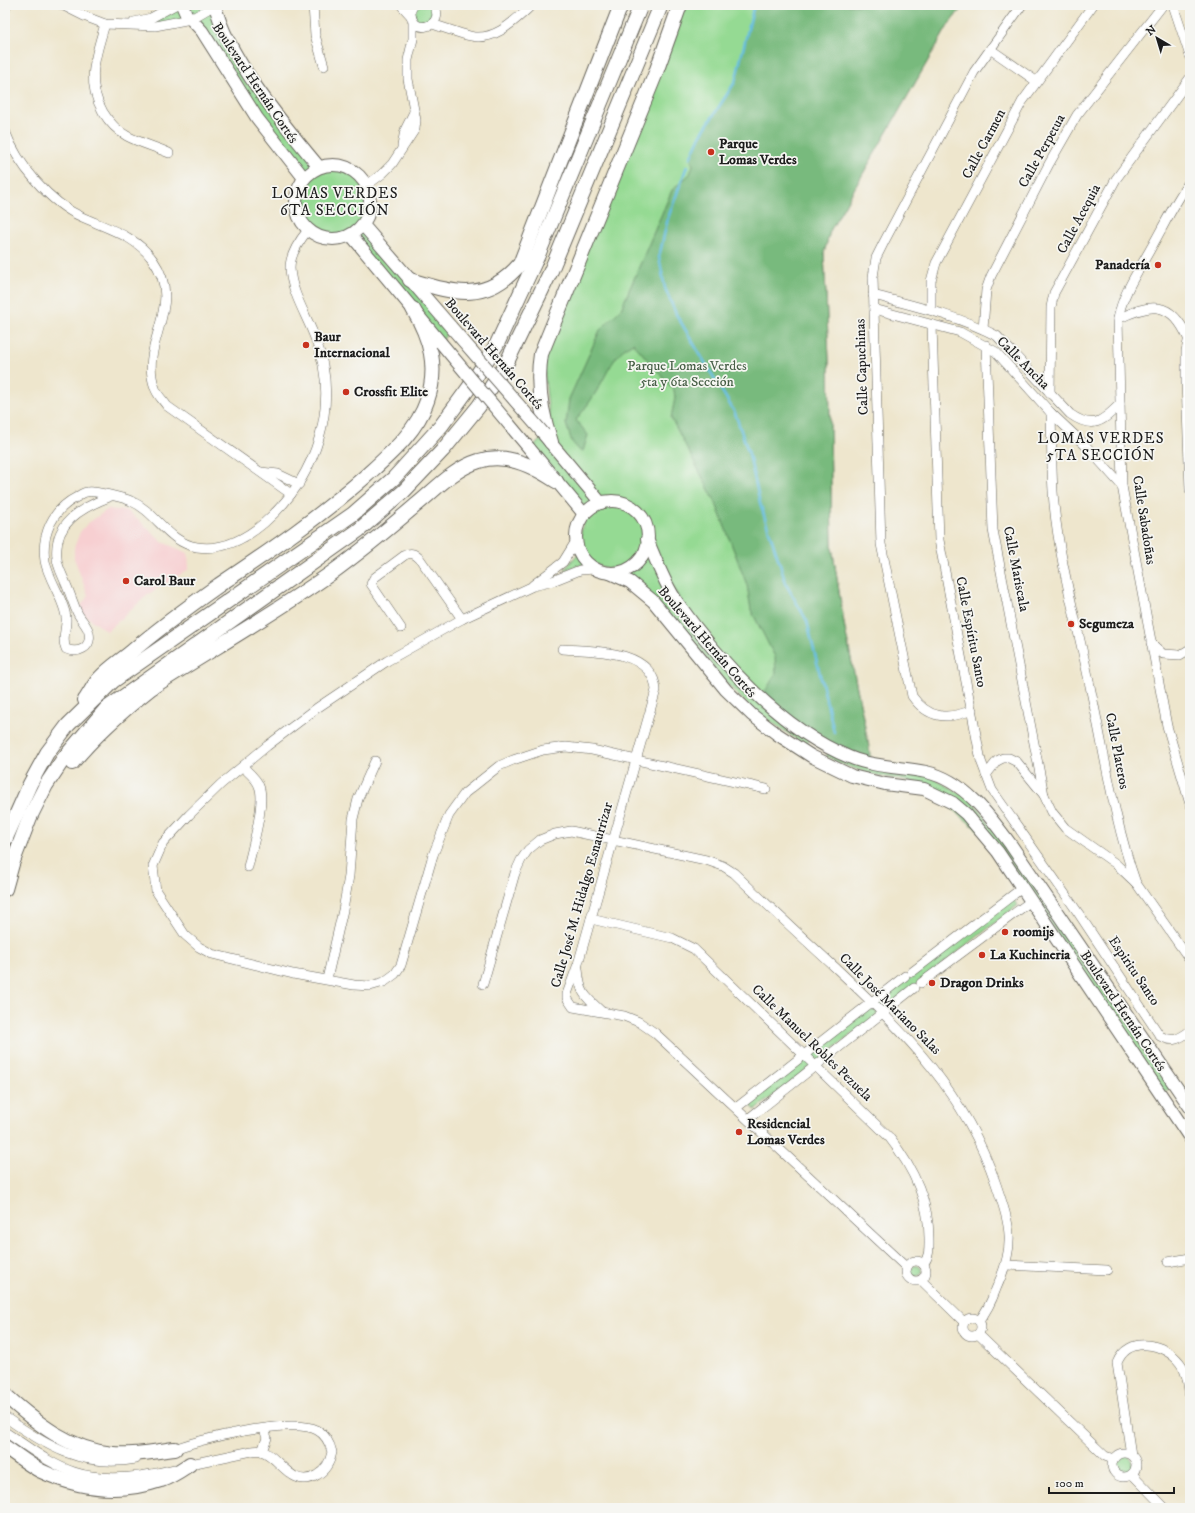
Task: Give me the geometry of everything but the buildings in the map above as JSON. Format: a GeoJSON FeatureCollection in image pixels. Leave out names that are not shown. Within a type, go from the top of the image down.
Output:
{"type":"FeatureCollection","features":[{"type":"Feature","properties":{"kind":"highway"},"geometry":{"type":"LineString","coordinates":[[410,280],[441,289],[468,292],[482,291],[498,285],[510,276],[520,264],[621,5]]}},
{"type":"Feature","properties":{"kind":"highway"},"geometry":{"type":"LineString","coordinates":[[68,725],[113,681],[353,514],[394,478],[441,426],[468,389],[497,344],[538,255],[641,5]]}},
{"type":"Feature","properties":{"kind":"highway"},"geometry":{"type":"LineString","coordinates":[[5,889],[12,864],[30,818],[46,785],[64,758],[106,709],[359,530],[404,491],[443,450],[479,406],[506,364],[550,273],[661,5]]}},
{"type":"Feature","properties":{"kind":"highway"},"geometry":{"type":"LineString","coordinates":[[548,438],[539,392],[539,367],[541,354],[655,75],[680,5]]}},
{"type":"Feature","properties":{"kind":"highway"},"geometry":{"type":"LineString","coordinates":[[5,840],[30,784],[47,753],[100,678],[170,620],[272,549],[342,497],[387,456],[404,438],[420,417],[427,401],[431,384],[432,368],[430,343],[413,309]]}},
{"type":"Feature","properties":{"kind":"highway"},"geometry":{"type":"LineString","coordinates":[[30,818],[49,790],[86,747],[125,708],[169,676],[329,574],[380,536],[460,469],[480,460],[509,460],[523,462],[556,480]]}},
{"type":"Feature","properties":{"kind":"highway"},"geometry":{"type":"LineString","coordinates":[[5,1395],[42,1427],[82,1448],[114,1454],[175,1449]]}},
{"type":"Feature","properties":{"kind":"highway"},"geometry":{"type":"LineString","coordinates":[[5,1447],[41,1471],[80,1485],[104,1489],[134,1488],[162,1480],[190,1464]]}},
{"type":"Feature","properties":{"kind":"main road","name":"Boulevard Hernán Cortés"},"geometry":{"type":"LineString","coordinates":[[182,5],[191,19],[202,31],[257,118],[304,178]]}},
{"type":"Feature","properties":{"kind":"main road","name":"Boulevard Hernán Cortés"},"geometry":{"type":"LineString","coordinates":[[215,5],[219,22],[242,63],[285,125],[319,167]]}},
{"type":"Feature","properties":{"kind":"main road"},"geometry":{"type":"LineString","coordinates":[[333,164],[346,167],[358,174],[367,185],[371,205],[368,216],[363,225],[351,235],[336,240],[321,238],[308,230],[299,219],[295,205],[297,191],[304,178],[319,167],[333,164]]}},
{"type":"Feature","properties":{"kind":"main road","name":"Boulevard Hernán Cortés"},"geometry":{"type":"LineString","coordinates":[[363,225],[548,438],[601,503]]}},
{"type":"Feature","properties":{"kind":"main road"},"geometry":{"type":"LineString","coordinates":[[351,235],[584,514]]}},
{"type":"Feature","properties":{"kind":"main road"},"geometry":{"type":"LineString","coordinates":[[618,502],[634,509],[644,522],[647,539],[643,554],[633,566],[626,570],[610,573],[595,569],[582,558],[576,541],[576,532],[584,514],[592,507],[601,503],[618,502]]}},
{"type":"Feature","properties":{"kind":"main road","name":"Boulevard Hernán Cortés"},"geometry":{"type":"LineString","coordinates":[[647,539],[668,586],[677,602],[717,652],[761,699],[816,739],[849,757],[890,767],[928,772],[960,788],[975,800],[991,818],[1011,845],[1188,1104]]}},
{"type":"Feature","properties":{"kind":"main road","name":"Boulevard Hernán Cortés"},"geometry":{"type":"LineString","coordinates":[[610,573],[630,582],[653,601],[726,690],[752,715],[777,734],[821,761],[857,778],[885,784],[924,789],[953,802],[966,814],[985,835],[1031,901],[1190,1138]]}},
{"type":"Feature","properties":{"kind":"main road"},"geometry":{"type":"LineString","coordinates":[[807,753],[816,739]]}},
{"type":"Feature","properties":{"kind":"main road"},"geometry":{"type":"LineString","coordinates":[[821,761],[829,747]]}},
{"type":"Feature","properties":{"kind":"main road"},"geometry":{"type":"LineString","coordinates":[[1163,1096],[1178,1088]]}},
{"type":"Feature","properties":{"kind":"main road"},"geometry":{"type":"LineString","coordinates":[[1172,1111],[1188,1104]]}},
{"type":"Feature","properties":{"kind":"street"},"geometry":{"type":"LineString","coordinates":[[5,8],[8,5]]}},
{"type":"Feature","properties":{"kind":"street"},"geometry":{"type":"LineString","coordinates":[[62,5],[105,24],[155,26],[191,19],[215,5]]}},
{"type":"Feature","properties":{"kind":"street"},"geometry":{"type":"LineString","coordinates":[[121,25],[151,18],[175,5]]}},
{"type":"Feature","properties":{"kind":"street"},"geometry":{"type":"LineString","coordinates":[[313,5],[315,35],[324,66]]}},
{"type":"Feature","properties":{"kind":"street"},"geometry":{"type":"LineString","coordinates":[[401,5],[417,25],[453,30],[472,37],[487,36],[498,32],[508,26],[532,5]]}},
{"type":"Feature","properties":{"kind":"street"},"geometry":{"type":"LineString","coordinates":[[367,185],[382,174],[392,164],[402,146],[405,130],[414,112],[408,79],[408,60],[413,39],[411,10],[414,5]]}},
{"type":"Feature","properties":{"kind":"street"},"geometry":{"type":"LineString","coordinates":[[433,5],[437,15],[453,30]]}},
{"type":"Feature","properties":{"kind":"street","name":"Calle Capuchinas"},"geometry":{"type":"LineString","coordinates":[[972,710],[958,716],[942,716],[928,712],[918,705],[912,696],[881,544],[873,277],[879,253],[974,72],[1022,5]]}},
{"type":"Feature","properties":{"kind":"street","name":"Calle Carmen"},"geometry":{"type":"LineString","coordinates":[[931,310],[931,281],[936,263],[1022,102],[1036,80],[1093,5]]}},
{"type":"Feature","properties":{"kind":"street","name":"Calle Perpetua"},"geometry":{"type":"LineString","coordinates":[[983,329],[986,290],[991,276],[1049,164],[1077,115],[1163,5]]}},
{"type":"Feature","properties":{"kind":"street"},"geometry":{"type":"LineString","coordinates":[[1173,5],[1190,56]]}},
{"type":"Feature","properties":{"kind":"street"},"geometry":{"type":"LineString","coordinates":[[413,39],[428,26],[437,15]]}},
{"type":"Feature","properties":{"kind":"street"},"geometry":{"type":"LineString","coordinates":[[105,24],[94,63],[93,83],[98,104],[110,123],[127,136],[170,154]]}},
{"type":"Feature","properties":{"kind":"street"},"geometry":{"type":"LineString","coordinates":[[990,49],[1036,80]]}},
{"type":"Feature","properties":{"kind":"street","name":"Calle Acequia"},"geometry":{"type":"LineString","coordinates":[[1050,394],[1051,307],[1054,293],[1116,178],[1190,78]]}},
{"type":"Feature","properties":{"kind":"street"},"geometry":{"type":"LineString","coordinates":[[5,131],[20,160],[36,181],[57,201],[80,217],[117,231],[137,243],[154,261],[164,283],[166,302],[153,350],[151,370],[155,390],[167,406],[291,494]]}},
{"type":"Feature","properties":{"kind":"street","name":"Calle Sabadoñas"},"geometry":{"type":"LineString","coordinates":[[1190,181],[1174,206],[1130,286],[1120,308],[1118,319],[1122,486],[1167,726],[1190,804]]}},
{"type":"Feature","properties":{"kind":"street"},"geometry":{"type":"LineString","coordinates":[[109,497],[77,512],[65,523],[60,533],[57,545],[57,559],[77,612],[89,632],[89,642],[86,647],[79,651],[73,651],[66,649],[63,642],[66,617],[45,563],[44,544],[49,526],[56,514],[68,502],[87,492],[98,492],[109,497],[131,501],[140,506],[168,533],[186,545],[207,548],[238,542],[269,519],[299,484],[313,459],[322,431],[325,397],[321,356],[316,339],[297,293],[290,267],[295,250],[308,230]]}},
{"type":"Feature","properties":{"kind":"street","name":"Calle Ancha"},"geometry":{"type":"LineString","coordinates":[[873,295],[931,310],[983,329],[997,336],[1050,394],[1070,414],[1080,421],[1092,424],[1104,420],[1120,404]]}},
{"type":"Feature","properties":{"kind":"street"},"geometry":{"type":"LineString","coordinates":[[1118,319],[1148,307],[1160,307],[1170,312],[1179,321],[1189,335],[1186,351],[1186,381],[1190,490]]}},
{"type":"Feature","properties":{"kind":"street","name":"Calle Ancha"},"geometry":{"type":"LineString","coordinates":[[874,309],[960,332],[986,345],[996,352],[1052,413],[1086,445],[1122,486]]}},
{"type":"Feature","properties":{"kind":"street","name":"Calle Espíritu Santo"},"geometry":{"type":"LineString","coordinates":[[932,325],[939,540],[981,761],[992,790],[1079,914]]}},
{"type":"Feature","properties":{"kind":"street","name":"Calle Mariscala"},"geometry":{"type":"LineString","coordinates":[[986,345],[994,530],[1044,795]]}},
{"type":"Feature","properties":{"kind":"street","name":"Calle Plateros"},"geometry":{"type":"LineString","coordinates":[[1052,413],[1054,503],[1059,541],[1092,692],[1110,791],[1124,849],[1136,883]]}},
{"type":"Feature","properties":{"kind":"street"},"geometry":{"type":"LineString","coordinates":[[261,472],[278,474],[299,484]]}},
{"type":"Feature","properties":{"kind":"street"},"geometry":{"type":"LineString","coordinates":[[533,586],[546,574],[556,568],[569,554],[576,541]]}},
{"type":"Feature","properties":{"kind":"street"},"geometry":{"type":"LineString","coordinates":[[401,628],[371,584],[380,574],[405,555],[410,553],[416,555],[420,559],[462,619]]}},
{"type":"Feature","properties":{"kind":"street"},"geometry":{"type":"LineString","coordinates":[[556,568],[561,577]]}},
{"type":"Feature","properties":{"kind":"street"},"geometry":{"type":"LineString","coordinates":[[595,569],[580,570],[550,582],[533,586],[462,619],[387,661],[317,708],[243,767],[189,815],[163,843],[153,866],[156,891],[186,936],[199,947],[212,954],[293,974],[354,985],[370,986],[384,982],[396,974],[401,965],[411,935],[433,855],[449,815],[465,793],[494,771],[513,760],[543,750],[566,747],[592,750],[766,789]]}},
{"type":"Feature","properties":{"kind":"street"},"geometry":{"type":"LineString","coordinates":[[1151,643],[1163,654],[1180,655],[1190,649]]}},
{"type":"Feature","properties":{"kind":"street","name":"Calle José M. Hidalgo Esnaurrizar"},"geometry":{"type":"LineString","coordinates":[[562,649],[608,653],[627,657],[646,667],[656,682],[656,690],[591,919],[578,964],[567,994],[568,1002],[578,1009],[601,1011],[634,1020],[656,1033],[907,1268]]}},
{"type":"Feature","properties":{"kind":"street"},"geometry":{"type":"LineString","coordinates":[[986,775],[997,761],[1009,758],[1017,762],[1044,795],[1052,812],[1065,828],[1116,864],[1136,883],[1190,960]]}},
{"type":"Feature","properties":{"kind":"street"},"geometry":{"type":"LineString","coordinates":[[327,979],[343,910],[349,876],[353,819],[358,799],[375,761]]}},
{"type":"Feature","properties":{"kind":"street"},"geometry":{"type":"LineString","coordinates":[[243,767],[259,784],[261,792],[259,817],[248,867]]}},
{"type":"Feature","properties":{"kind":"street","name":"Calle José Mariano Salas"},"geometry":{"type":"LineString","coordinates":[[483,984],[515,873],[528,850],[540,840],[555,834],[571,831],[706,860],[723,866],[734,873],[883,1012],[937,1072],[957,1100],[975,1132],[990,1164],[1008,1223],[1009,1253],[1007,1265],[991,1302],[979,1320]]}},
{"type":"Feature","properties":{"kind":"street"},"geometry":{"type":"LineString","coordinates":[[736,1108],[907,973],[920,966],[1022,888]]}},
{"type":"Feature","properties":{"kind":"street"},"geometry":{"type":"LineString","coordinates":[[748,1119],[906,994],[918,987],[941,967],[1031,901]]}},
{"type":"Feature","properties":{"kind":"street","name":"Espiritu Santo"},"geometry":{"type":"LineString","coordinates":[[1079,914],[1160,1036],[1168,1041],[1178,1039],[1190,1031]]}},
{"type":"Feature","properties":{"kind":"street","name":"Calle Manuel Robles Pezuela"},"geometry":{"type":"LineString","coordinates":[[591,919],[672,938],[685,943],[706,960],[889,1137],[901,1152],[912,1170],[926,1208],[929,1232],[929,1250],[927,1260],[923,1264]]}},
{"type":"Feature","properties":{"kind":"street"},"geometry":{"type":"LineString","coordinates":[[932,956],[941,967]]}},
{"type":"Feature","properties":{"kind":"street"},"geometry":{"type":"LineString","coordinates":[[578,964],[579,986],[589,1000],[601,1011]]}},
{"type":"Feature","properties":{"kind":"street"},"geometry":{"type":"LineString","coordinates":[[1168,1262],[1190,1258]]}},
{"type":"Feature","properties":{"kind":"street"},"geometry":{"type":"LineString","coordinates":[[921,1280],[926,1273],[923,1264],[914,1261],[907,1268],[906,1273],[911,1280],[921,1280],[964,1322],[964,1332],[968,1336],[978,1334]]}},
{"type":"Feature","properties":{"kind":"street"},"geometry":{"type":"LineString","coordinates":[[1007,1265],[1107,1270]]}},
{"type":"Feature","properties":{"kind":"street"},"geometry":{"type":"LineString","coordinates":[[964,1322],[968,1318],[979,1320],[982,1325],[978,1334]]}},
{"type":"Feature","properties":{"kind":"street"},"geometry":{"type":"LineString","coordinates":[[978,1334],[1105,1456],[1113,1459]]}},
{"type":"Feature","properties":{"kind":"street"},"geometry":{"type":"LineString","coordinates":[[1131,1455],[1124,1452],[1118,1454],[1113,1459],[1111,1466],[1113,1472],[1119,1476],[1126,1477],[1132,1474],[1136,1464],[1131,1455],[1117,1363],[1120,1356],[1126,1349],[1138,1345],[1152,1345],[1162,1348],[1172,1355],[1186,1374],[1190,1398]]}},
{"type":"Feature","properties":{"kind":"street"},"geometry":{"type":"LineString","coordinates":[[5,1417],[55,1448],[85,1460],[123,1462],[167,1453],[175,1449],[248,1430],[301,1427],[317,1430],[327,1440],[332,1452],[323,1471],[315,1476],[304,1479],[290,1474],[262,1451],[252,1451],[140,1476],[115,1477],[74,1472],[44,1457],[5,1432]]}},
{"type":"Feature","properties":{"kind":"street"},"geometry":{"type":"LineString","coordinates":[[262,1451],[268,1438],[264,1429]]}},
{"type":"Feature","properties":{"kind":"street"},"geometry":{"type":"LineString","coordinates":[[1132,1474],[1165,1508]]}},
{"type":"Feature","properties":{"kind":"shaded area","name":"Carol Baur"},"geometry":{"type":"Polygon","coordinates":[[[108,509],[127,511],[162,542],[188,553],[189,569],[150,593],[107,631],[84,615],[80,607],[88,596],[74,558],[74,548],[80,532],[87,524],[108,509]]]}},
{"type":"Feature","properties":{"kind":"green space"},"geometry":{"type":"Polygon","coordinates":[[[175,5],[215,5],[242,63],[318,167],[303,177],[191,19],[155,26],[151,18],[175,5]]]}},
{"type":"Feature","properties":{"kind":"green space"},"geometry":{"type":"Polygon","coordinates":[[[414,5],[433,5],[435,20],[417,25],[414,5]]]}},
{"type":"Feature","properties":{"kind":"green space","name":"Parque Lomas Verdes 5ta y 6ta Sección"},"geometry":{"type":"Polygon","coordinates":[[[680,5],[964,5],[949,24],[830,231],[824,253],[829,359],[832,547],[845,629],[869,747],[810,738],[806,746],[750,707],[729,686],[679,625],[614,573],[626,570],[635,565],[639,562],[648,548],[689,616],[658,559],[642,515],[627,503],[613,501],[603,502],[552,442],[542,354],[680,5]]]}},
{"type":"Feature","properties":{"kind":"green space","name":"Parque Lomas Verdes 5ta y 6ta Sección"},"geometry":{"type":"Polygon","coordinates":[[[754,5],[964,5],[949,24],[830,231],[824,253],[829,359],[832,547],[845,629],[871,763],[849,757],[761,699],[776,673],[775,657],[751,610],[747,585],[715,501],[671,418],[675,398],[674,390],[633,343],[626,347],[616,358],[594,396],[576,420],[588,435],[583,451],[580,451],[572,442],[566,424],[569,399],[600,330],[621,309],[672,190],[690,174],[693,165],[690,158],[700,136],[735,82],[754,5]]]}},
{"type":"Feature","properties":{"kind":"green space"},"geometry":{"type":"Polygon","coordinates":[[[326,167],[340,167],[353,173],[362,182],[366,188],[368,202],[366,216],[358,227],[347,235],[340,237],[326,237],[319,235],[308,227],[300,216],[298,209],[298,195],[300,188],[308,177],[319,169],[326,167]]]}},
{"type":"Feature","properties":{"kind":"green space"},"geometry":{"type":"Polygon","coordinates":[[[363,226],[451,327],[441,343],[351,235],[363,226]]]}},
{"type":"Feature","properties":{"kind":"green space"},"geometry":{"type":"Polygon","coordinates":[[[542,439],[597,504],[588,510],[532,447],[542,439]]]}},
{"type":"Feature","properties":{"kind":"green space"},"geometry":{"type":"Polygon","coordinates":[[[618,505],[634,513],[642,524],[645,537],[642,550],[634,560],[623,567],[608,568],[591,562],[564,570],[582,549],[581,531],[588,517],[593,512],[600,509],[618,505]]]}},
{"type":"Feature","properties":{"kind":"green space"},"geometry":{"type":"Polygon","coordinates":[[[830,750],[926,774],[972,800],[1175,1085],[1163,1093],[1001,849],[922,784],[871,774],[841,764],[826,756],[830,750]]]}},
{"type":"Feature","properties":{"kind":"green space"},"geometry":{"type":"Polygon","coordinates":[[[1012,898],[1018,905],[755,1110],[749,1102],[1012,898]]]}},
{"type":"Feature","properties":{"kind":"green space"},"geometry":{"type":"Polygon","coordinates":[[[916,1265],[920,1267],[922,1271],[920,1275],[916,1277],[912,1275],[910,1271],[912,1267],[916,1265]]]}},
{"type":"Feature","properties":{"kind":"green space"},"geometry":{"type":"Polygon","coordinates":[[[1124,1455],[1128,1456],[1132,1460],[1132,1468],[1128,1472],[1124,1473],[1120,1472],[1116,1468],[1115,1464],[1116,1460],[1120,1456],[1124,1455]]]}},
{"type":"Feature","properties":{"kind":"waterway"},"geometry":{"type":"LineString","coordinates":[[690,158],[700,136],[735,82],[754,5]]}},
{"type":"Feature","properties":{"kind":"waterway"},"geometry":{"type":"LineString","coordinates":[[687,166],[668,218],[659,257],[665,288],[676,314],[735,413],[749,454],[760,503],[787,586],[807,621],[834,732]]}},
{"type":"Feature","properties":{"kind":"place","name":"Parque Lomas Verdes"},"geometry":{"type":"Point","coordinates":[711,152]}},
{"type":"Feature","properties":{"kind":"place","name":"Panadería"},"geometry":{"type":"Point","coordinates":[1158,265]}},
{"type":"Feature","properties":{"kind":"place","name":"Baur Internacional"},"geometry":{"type":"Point","coordinates":[306,345]}},
{"type":"Feature","properties":{"kind":"place","name":"Crossfit Elite"},"geometry":{"type":"Point","coordinates":[346,392]}},
{"type":"Feature","properties":{"kind":"place","name":"Carol Baur"},"geometry":{"type":"Point","coordinates":[126,581]}},
{"type":"Feature","properties":{"kind":"place","name":"Segumeza"},"geometry":{"type":"Point","coordinates":[1071,624]}},
{"type":"Feature","properties":{"kind":"place","name":"roomijs"},"geometry":{"type":"Point","coordinates":[1005,932]}},
{"type":"Feature","properties":{"kind":"place","name":"La Kuchineria"},"geometry":{"type":"Point","coordinates":[982,955]}},
{"type":"Feature","properties":{"kind":"place","name":"Dragon Drinks"},"geometry":{"type":"Point","coordinates":[932,983]}},
{"type":"Feature","properties":{"kind":"place","name":"Residencial Lomas Verdes"},"geometry":{"type":"Point","coordinates":[739,1132]}},
{"type":"Feature","properties":{"kind":"district","name":"LOMAS VERDES 6TA SECCIÓN"},"geometry":{"type":"Point","coordinates":[335,202]}},
{"type":"Feature","properties":{"kind":"district","name":"LOMAS VERDES 5TA SECCIÓN"},"geometry":{"type":"Point","coordinates":[1101,446]}}]}
